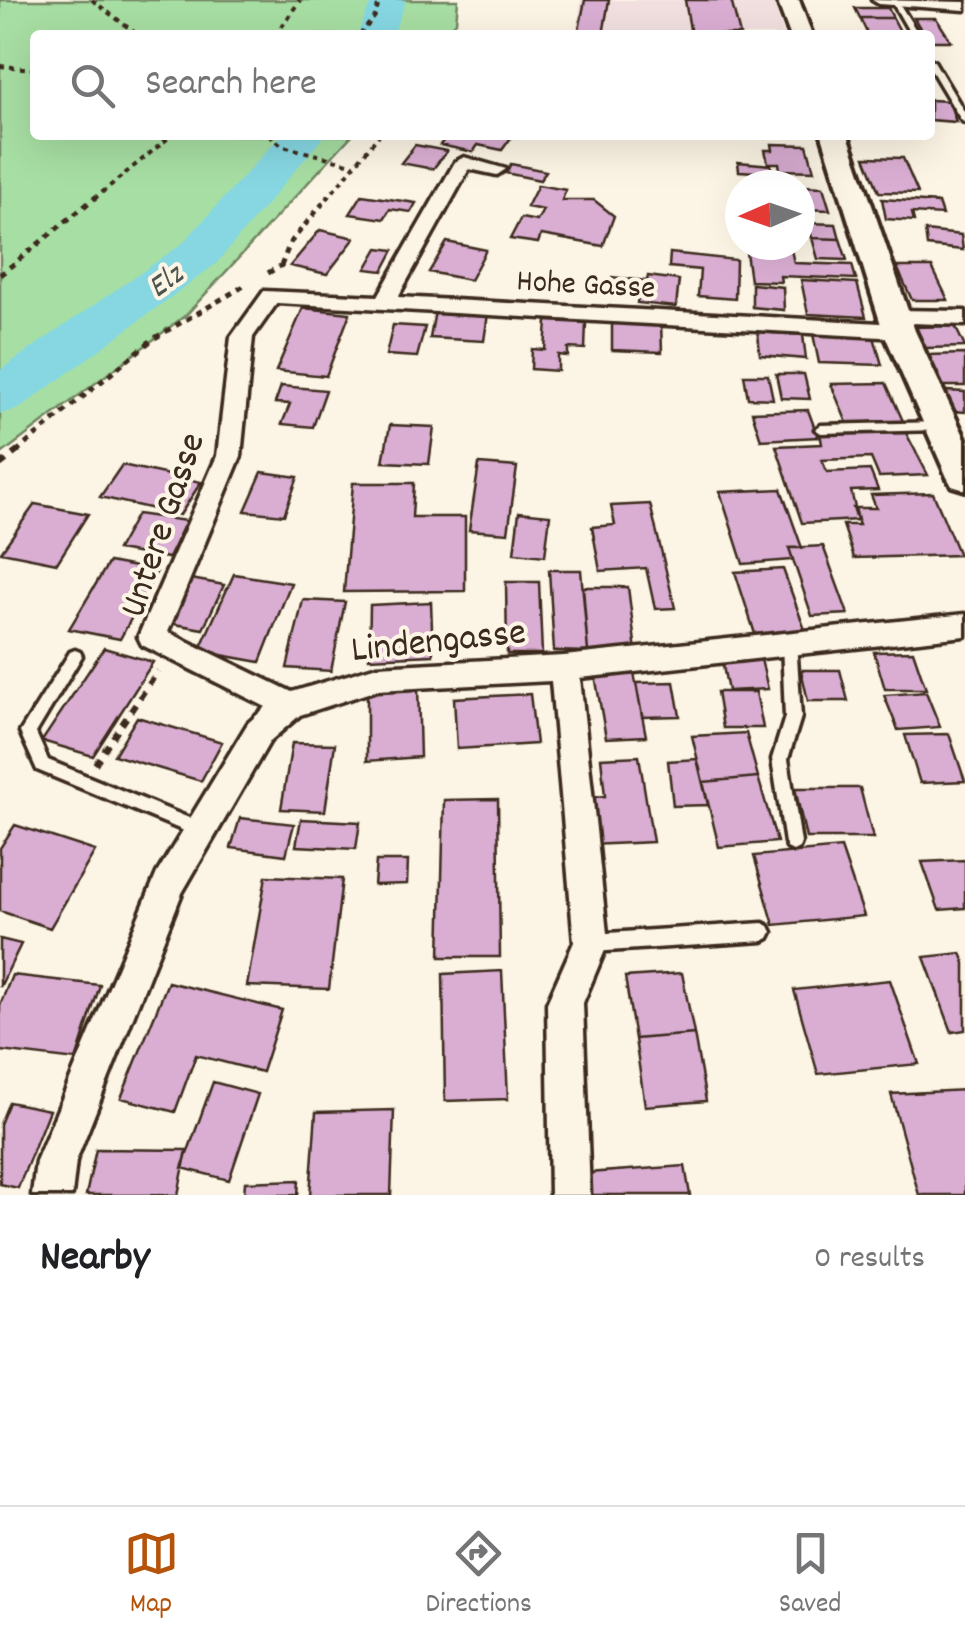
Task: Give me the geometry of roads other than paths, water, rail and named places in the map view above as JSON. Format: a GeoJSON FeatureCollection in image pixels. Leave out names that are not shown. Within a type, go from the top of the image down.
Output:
{"type":"FeatureCollection","features":[{"type":"Feature","properties":{"kind":"street"},"geometry":{"type":"LineString","coordinates":[[788,0],[800,30]]}},
{"type":"Feature","properties":{"kind":"street"},"geometry":{"type":"LineString","coordinates":[[879,0],[965,6]]}},
{"type":"Feature","properties":{"kind":"street"},"geometry":{"type":"LineString","coordinates":[[838,140],[896,324],[965,477]]}},
{"type":"Feature","properties":{"kind":"street"},"geometry":{"type":"LineString","coordinates":[[384,303],[464,162],[496,169]]}},
{"type":"Feature","properties":{"kind":"street","name":"Hohe Gasse"},"geometry":{"type":"LineString","coordinates":[[271,296],[896,324],[965,318]]}},
{"type":"Feature","properties":{"kind":"street","name":"Untere Gasse"},"geometry":{"type":"LineString","coordinates":[[271,296],[242,337],[229,456],[152,638],[290,705]]}},
{"type":"Feature","properties":{"kind":"street","name":"Lindengasse"},"geometry":{"type":"LineString","coordinates":[[52,1195],[56,1162],[169,884],[259,732],[290,705],[377,678],[564,668],[965,625]]}},
{"type":"Feature","properties":{"kind":"street"},"geometry":{"type":"LineString","coordinates":[[564,668],[592,943],[565,1002],[570,1195]]}},
{"type":"Feature","properties":{"kind":"lane"},"geometry":{"type":"LineString","coordinates":[[894,1],[911,30]]}},
{"type":"Feature","properties":{"kind":"lane"},"geometry":{"type":"LineString","coordinates":[[935,69],[965,120]]}},
{"type":"Feature","properties":{"kind":"lane"},"geometry":{"type":"LineString","coordinates":[[821,428],[940,426]]}},
{"type":"Feature","properties":{"kind":"lane"},"geometry":{"type":"LineString","coordinates":[[788,642],[793,717],[780,760],[793,844]]}},
{"type":"Feature","properties":{"kind":"lane"},"geometry":{"type":"LineString","coordinates":[[76,656],[28,732],[42,765],[201,830]]}},
{"type":"Feature","properties":{"kind":"lane"},"geometry":{"type":"LineString","coordinates":[[592,943],[763,932]]}},
{"type":"Feature","properties":{"kind":"waterway","name":"Elz"},"geometry":{"type":"LineString","coordinates":[[377,30],[389,0]]}},
{"type":"Feature","properties":{"kind":"waterway","name":"Elz"},"geometry":{"type":"LineString","coordinates":[[0,396],[199,254],[300,140]]}}]}
